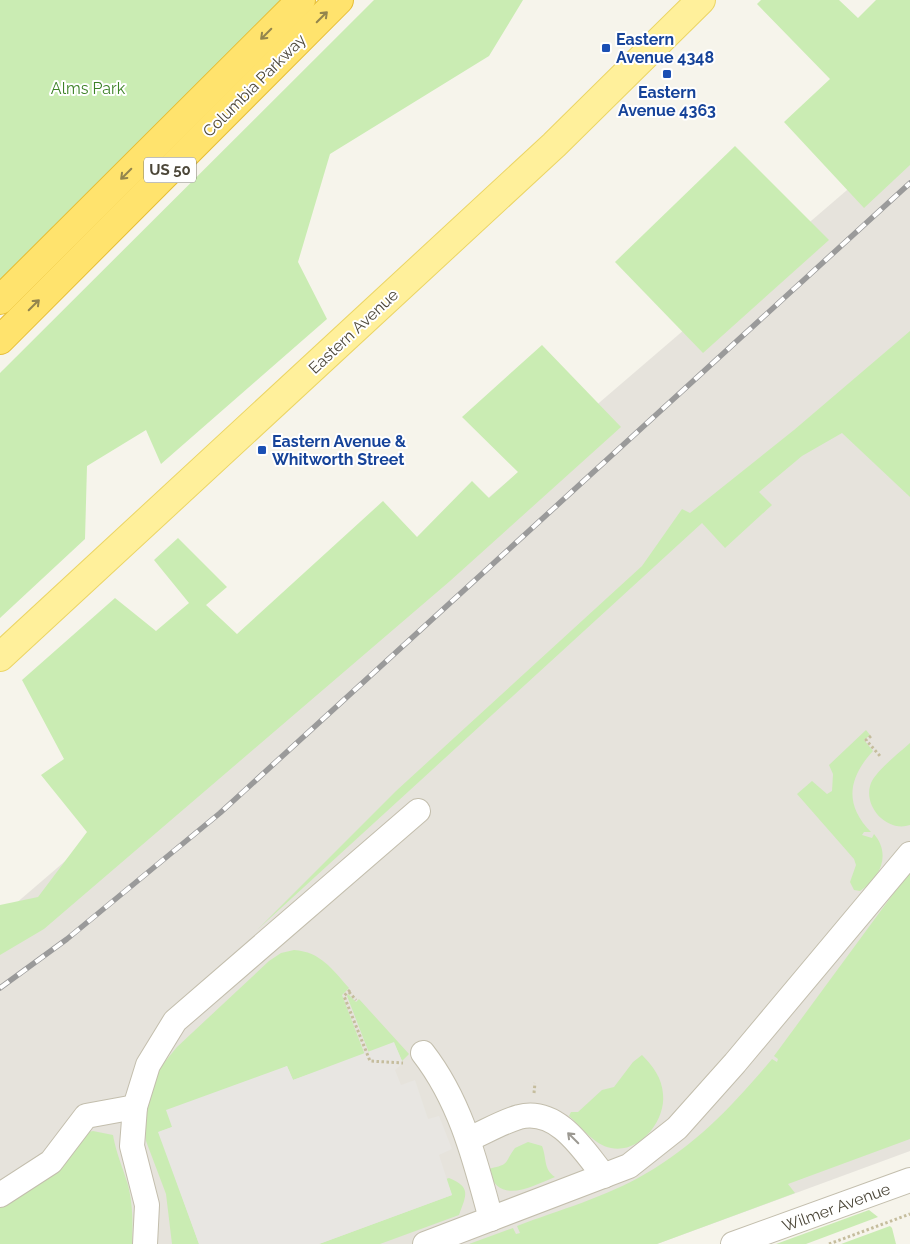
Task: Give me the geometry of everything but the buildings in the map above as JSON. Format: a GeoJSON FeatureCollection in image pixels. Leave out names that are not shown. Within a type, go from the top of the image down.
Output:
{"type":"FeatureCollection","features":[{"type":"Feature","properties":{"kind":"highway","name":"Columbia Parkway"},"geometry":{"type":"LineString","coordinates":[[0,300],[301,0]]}},
{"type":"Feature","properties":{"kind":"highway","name":"Columbia Parkway"},"geometry":{"type":"LineString","coordinates":[[0,340],[339,0]]}},
{"type":"Feature","properties":{"kind":"main road","name":"Eastern Avenue"},"geometry":{"type":"LineString","coordinates":[[0,657],[554,145],[701,0]]}},
{"type":"Feature","properties":{"kind":"street"},"geometry":{"type":"LineString","coordinates":[[145,1244],[147,1205],[132,1146],[135,1107],[148,1065],[175,1021],[418,811]]}},
{"type":"Feature","properties":{"kind":"street"},"geometry":{"type":"LineString","coordinates":[[425,1244],[629,1166],[676,1128],[735,1063],[910,854]]}},
{"type":"Feature","properties":{"kind":"street"},"geometry":{"type":"LineString","coordinates":[[423,1053],[443,1079],[469,1139],[491,1219]]}},
{"type":"Feature","properties":{"kind":"street"},"geometry":{"type":"LineString","coordinates":[[0,1196],[51,1162],[86,1116],[135,1107]]}},
{"type":"Feature","properties":{"kind":"street"},"geometry":{"type":"LineString","coordinates":[[469,1139],[520,1117],[545,1118],[572,1136],[604,1176]]}},
{"type":"Feature","properties":{"kind":"street","name":"Wilmer Avenue"},"geometry":{"type":"LineString","coordinates":[[743,1242],[910,1180]]}},
{"type":"Feature","properties":{"kind":"path"},"geometry":{"type":"LineString","coordinates":[[871,736],[866,740],[880,756]]}},
{"type":"Feature","properties":{"kind":"path"},"geometry":{"type":"LineString","coordinates":[[356,1000],[349,991],[344,996],[370,1061]]}},
{"type":"Feature","properties":{"kind":"path"},"geometry":{"type":"LineString","coordinates":[[829,1244],[910,1214]]}},
{"type":"Feature","properties":{"kind":"shaded area"},"geometry":{"type":"Polygon","coordinates":[[[910,136],[910,1151],[657,1244],[0,1244],[0,917],[910,136]]]}},
{"type":"Feature","properties":{"kind":"shaded area"},"geometry":{"type":"Polygon","coordinates":[[[394,1042],[402,1061],[402,1064],[395,1070],[401,1085],[415,1080],[428,1119],[439,1116],[452,1149],[439,1155],[452,1195],[319,1244],[199,1244],[158,1132],[172,1127],[166,1110],[287,1066],[293,1080],[394,1042]]]}},
{"type":"Feature","properties":{"kind":"green space","name":"Alms Park"},"geometry":{"type":"Polygon","coordinates":[[[0,0],[301,0],[0,300],[0,0]]]}},
{"type":"Feature","properties":{"kind":"green space"},"geometry":{"type":"Polygon","coordinates":[[[374,0],[523,0],[489,56],[330,154],[298,262],[327,319],[161,464],[146,430],[87,466],[85,539],[0,618],[0,373],[374,0]]]}},
{"type":"Feature","properties":{"kind":"green space"},"geometry":{"type":"Polygon","coordinates":[[[761,0],[839,0],[858,18],[876,0],[910,0],[910,165],[864,208],[784,122],[830,79],[757,4],[761,0]]]}},
{"type":"Feature","properties":{"kind":"green space"},"geometry":{"type":"Polygon","coordinates":[[[735,146],[829,240],[703,353],[615,262],[735,146]]]}},
{"type":"Feature","properties":{"kind":"green space"},"geometry":{"type":"Polygon","coordinates":[[[910,331],[910,497],[842,433],[802,456],[759,492],[772,505],[725,548],[702,523],[257,930],[396,791],[642,566],[682,509],[690,513],[794,430],[910,331]]]}},
{"type":"Feature","properties":{"kind":"green space"},"geometry":{"type":"Polygon","coordinates":[[[542,345],[621,427],[450,581],[44,929],[0,955],[0,905],[38,897],[87,832],[41,775],[64,759],[22,680],[115,598],[156,631],[189,603],[154,560],[178,538],[227,587],[206,605],[237,634],[383,501],[417,537],[472,481],[489,498],[518,472],[462,417],[542,345]]]}},
{"type":"Feature","properties":{"kind":"green space"},"geometry":{"type":"Polygon","coordinates":[[[866,730],[870,735],[864,740],[873,751],[858,771],[854,781],[853,802],[862,822],[871,832],[864,832],[862,835],[872,838],[874,834],[882,849],[883,857],[878,872],[860,891],[854,890],[850,882],[856,865],[854,859],[797,794],[812,781],[827,794],[832,791],[833,774],[829,765],[866,730]]]}},
{"type":"Feature","properties":{"kind":"green space"},"geometry":{"type":"Polygon","coordinates":[[[910,743],[910,825],[893,825],[885,821],[873,809],[869,792],[871,783],[878,773],[910,743]]]}},
{"type":"Feature","properties":{"kind":"green space"},"geometry":{"type":"Polygon","coordinates":[[[910,871],[910,1139],[788,1184],[795,1193],[657,1244],[469,1244],[513,1228],[516,1234],[520,1233],[517,1226],[614,1190],[664,1162],[698,1136],[729,1107],[772,1059],[777,1062],[778,1059],[774,1056],[910,871]]]}},
{"type":"Feature","properties":{"kind":"green space"},"geometry":{"type":"Polygon","coordinates":[[[294,950],[303,951],[319,958],[349,988],[342,995],[365,1055],[293,1080],[287,1066],[172,1127],[159,1132],[199,1244],[172,1244],[166,1194],[146,1141],[143,1115],[158,1070],[177,1047],[269,961],[281,953],[294,950]]]}},
{"type":"Feature","properties":{"kind":"green space"},"geometry":{"type":"Polygon","coordinates":[[[348,994],[356,1002],[359,999],[409,1054],[402,1061],[394,1043],[369,1053],[347,996],[348,994]]]}},
{"type":"Feature","properties":{"kind":"green space"},"geometry":{"type":"Polygon","coordinates":[[[642,1055],[653,1068],[661,1083],[663,1104],[660,1115],[655,1125],[641,1141],[621,1149],[605,1146],[593,1139],[569,1116],[571,1112],[578,1112],[602,1090],[614,1087],[633,1062],[642,1055]]]}},
{"type":"Feature","properties":{"kind":"green space"},"geometry":{"type":"Polygon","coordinates":[[[93,1131],[113,1135],[130,1192],[132,1244],[0,1244],[0,1201],[76,1135],[93,1131]]]}},
{"type":"Feature","properties":{"kind":"green space"},"geometry":{"type":"Polygon","coordinates":[[[528,1142],[542,1146],[547,1167],[555,1177],[516,1191],[499,1187],[488,1169],[503,1164],[515,1148],[528,1142]]]}},
{"type":"Feature","properties":{"kind":"green space"},"geometry":{"type":"Polygon","coordinates":[[[449,1178],[456,1181],[464,1189],[465,1197],[459,1215],[380,1244],[319,1244],[452,1195],[446,1179],[449,1178]]]}},
{"type":"Feature","properties":{"kind":"green space"},"geometry":{"type":"Polygon","coordinates":[[[869,1210],[878,1217],[806,1244],[776,1244],[869,1210]]]}},
{"type":"Feature","properties":{"kind":"green space"},"geometry":{"type":"Polygon","coordinates":[[[890,1226],[896,1244],[841,1244],[890,1226]]]}},
{"type":"Feature","properties":{"kind":"railway"},"geometry":{"type":"LineString","coordinates":[[0,988],[67,939],[220,813],[910,183]]}},
{"type":"Feature","properties":{"kind":"place","name":"Eastern Avenue 4348"},"geometry":{"type":"Point","coordinates":[606,48]}},
{"type":"Feature","properties":{"kind":"place","name":"Eastern Avenue 4363"},"geometry":{"type":"Point","coordinates":[667,74]}},
{"type":"Feature","properties":{"kind":"place","name":"Eastern Avenue & Whitworth Street"},"geometry":{"type":"Point","coordinates":[262,450]}}]}
